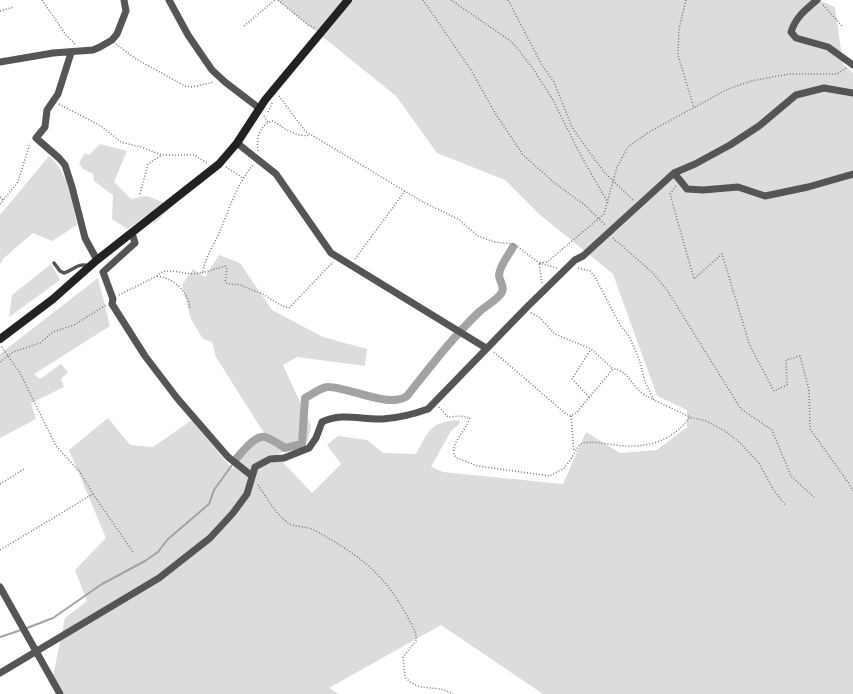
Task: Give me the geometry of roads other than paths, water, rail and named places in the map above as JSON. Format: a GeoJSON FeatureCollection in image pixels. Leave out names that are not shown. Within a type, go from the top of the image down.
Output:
{"type":"FeatureCollection","features":[{"type":"Feature","properties":{"kind":"street"},"geometry":{"type":"LineString","coordinates":[[0,62],[53,53],[72,53],[93,50],[111,40],[116,34],[124,19],[126,11],[124,0]]}},
{"type":"Feature","properties":{"kind":"street"},"geometry":{"type":"LineString","coordinates":[[169,0],[188,35],[212,70],[223,81],[259,108]]}},
{"type":"Feature","properties":{"kind":"street"},"geometry":{"type":"LineString","coordinates":[[0,339],[53,299],[97,260],[216,166],[237,143],[259,108],[348,0]]}},
{"type":"Feature","properties":{"kind":"street"},"geometry":{"type":"LineString","coordinates":[[819,0],[802,12],[795,22],[791,32],[796,38],[828,47],[852,65]]}},
{"type":"Feature","properties":{"kind":"street"},"geometry":{"type":"LineString","coordinates":[[72,53],[54,102],[47,110],[45,127],[36,138],[64,164],[72,187],[85,238],[97,260]]}},
{"type":"Feature","properties":{"kind":"street"},"geometry":{"type":"LineString","coordinates":[[0,672],[159,578],[210,538],[233,514],[247,494],[255,467],[263,461],[284,458],[309,448],[316,438],[322,422],[330,418],[347,416],[366,419],[397,417],[428,409],[487,347],[575,260],[583,256],[674,173],[695,164],[730,145],[759,126],[796,95],[824,88],[853,93]]}},
{"type":"Feature","properties":{"kind":"street"},"geometry":{"type":"LineString","coordinates":[[237,143],[276,174],[325,247],[337,257],[487,347]]}},
{"type":"Feature","properties":{"kind":"street"},"geometry":{"type":"LineString","coordinates":[[674,173],[687,189],[703,190],[738,186],[765,196],[808,187],[853,174]]}},
{"type":"Feature","properties":{"kind":"street"},"geometry":{"type":"LineString","coordinates":[[132,233],[135,243],[103,272],[113,299],[112,304],[145,356],[177,398],[228,457],[252,476]]}},
{"type":"Feature","properties":{"kind":"street"},"geometry":{"type":"LineString","coordinates":[[0,587],[60,694]]}},
{"type":"Feature","properties":{"kind":"lane"},"geometry":{"type":"LineString","coordinates":[[54,263],[60,272],[64,273],[84,264],[90,267]]}},
{"type":"Feature","properties":{"kind":"waterway"},"geometry":{"type":"LineString","coordinates":[[235,460],[245,449],[261,437],[270,439],[285,448],[302,444],[305,398],[324,388],[335,388],[379,399],[390,400],[407,396],[460,332],[479,312],[500,295],[503,290],[499,277],[500,271],[513,247]]}},
{"type":"Feature","properties":{"kind":"waterway"},"geometry":{"type":"LineString","coordinates":[[27,628],[53,618],[102,584],[145,561],[158,552],[167,540],[209,504],[214,490],[232,465]]}},
{"type":"Feature","properties":{"kind":"waterway"},"geometry":{"type":"LineString","coordinates":[[0,637],[21,630]]}}]}
